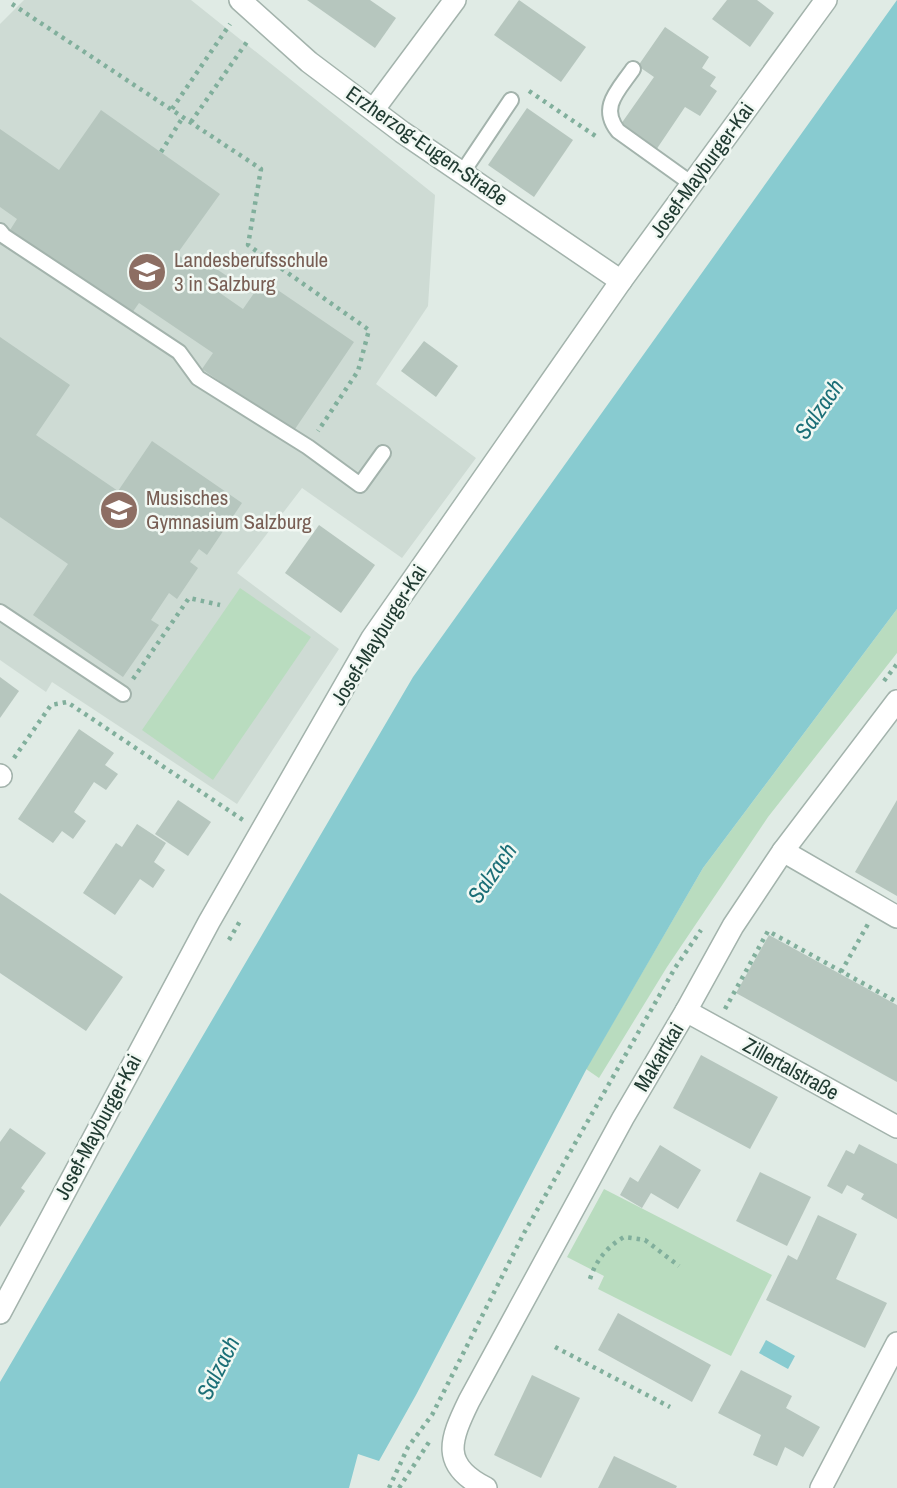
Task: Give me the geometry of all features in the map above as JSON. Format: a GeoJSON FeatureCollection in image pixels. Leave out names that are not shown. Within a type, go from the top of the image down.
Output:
{"type":"FeatureCollection","features":[{"type":"Feature","properties":{"kind":"street","name":"Erzherzog-Eugen-Straße"},"geometry":{"type":"LineString","coordinates":[[240,0],[310,62],[462,173],[621,281]]}},
{"type":"Feature","properties":{"kind":"street"},"geometry":{"type":"LineString","coordinates":[[374,109],[455,0]]}},
{"type":"Feature","properties":{"kind":"street","name":"Josef-Mayburger-Kai"},"geometry":{"type":"LineString","coordinates":[[0,1313],[209,922],[372,638],[621,281],[692,184],[815,4]]}},
{"type":"Feature","properties":{"kind":"street","name":"Makartkai"},"geometry":{"type":"LineString","coordinates":[[486,1488],[461,1470],[453,1457],[453,1433],[623,1118],[733,926],[783,851],[897,701]]}},
{"type":"Feature","properties":{"kind":"street"},"geometry":{"type":"LineString","coordinates":[[783,851],[897,917]]}},
{"type":"Feature","properties":{"kind":"street","name":"Zillertalstraße"},"geometry":{"type":"LineString","coordinates":[[688,1008],[897,1127]]}},
{"type":"Feature","properties":{"kind":"street"},"geometry":{"type":"LineString","coordinates":[[821,1488],[897,1343]]}},
{"type":"Feature","properties":{"kind":"lane"},"geometry":{"type":"LineString","coordinates":[[632,69],[610,103],[609,120],[618,131],[692,184]]}},
{"type":"Feature","properties":{"kind":"lane"},"geometry":{"type":"LineString","coordinates":[[462,173],[511,100]]}},
{"type":"Feature","properties":{"kind":"lane"},"geometry":{"type":"LineString","coordinates":[[0,231],[179,352],[198,378],[308,447],[359,485],[383,453]]}},
{"type":"Feature","properties":{"kind":"lane"},"geometry":{"type":"LineString","coordinates":[[0,612],[123,694]]}},
{"type":"Feature","properties":{"kind":"path"},"geometry":{"type":"LineString","coordinates":[[12,4],[261,169],[248,245],[369,330],[358,371],[308,447]]}},
{"type":"Feature","properties":{"kind":"path"},"geometry":{"type":"LineString","coordinates":[[172,109],[230,24]]}},
{"type":"Feature","properties":{"kind":"path"},"geometry":{"type":"LineString","coordinates":[[191,122],[249,39]]}},
{"type":"Feature","properties":{"kind":"path"},"geometry":{"type":"LineString","coordinates":[[511,100],[522,97],[527,91],[533,93],[599,138]]}},
{"type":"Feature","properties":{"kind":"path"},"geometry":{"type":"LineString","coordinates":[[161,152],[183,117]]}},
{"type":"Feature","properties":{"kind":"path"},"geometry":{"type":"LineString","coordinates":[[123,694],[189,598],[220,605]]}},
{"type":"Feature","properties":{"kind":"path"},"geometry":{"type":"LineString","coordinates":[[0,776],[51,705],[67,702],[261,832]]}},
{"type":"Feature","properties":{"kind":"path"},"geometry":{"type":"LineString","coordinates":[[841,972],[878,906]]}},
{"type":"Feature","properties":{"kind":"path"},"geometry":{"type":"LineString","coordinates":[[222,952],[242,917]]}},
{"type":"Feature","properties":{"kind":"path"},"geometry":{"type":"LineString","coordinates":[[688,1008],[725,1010],[768,931],[897,1002]]}},
{"type":"Feature","properties":{"kind":"path"},"geometry":{"type":"LineString","coordinates":[[590,1279],[596,1264],[609,1246],[625,1237],[645,1240],[679,1266]]}},
{"type":"Feature","properties":{"kind":"path"},"geometry":{"type":"LineString","coordinates":[[555,1347],[670,1407]]}},
{"type":"Feature","properties":{"kind":"shaded area"},"geometry":{"type":"Polygon","coordinates":[[[24,0],[191,0],[435,195],[428,306],[376,384],[476,458],[402,558],[302,488],[237,573],[339,649],[237,804],[52,682],[46,692],[0,660],[0,24],[24,0]]]}},
{"type":"Feature","properties":{"kind":"green space"},"geometry":{"type":"Polygon","coordinates":[[[240,588],[311,637],[213,780],[142,730],[240,588]]]}},
{"type":"Feature","properties":{"kind":"green space"},"geometry":{"type":"Polygon","coordinates":[[[897,609],[897,653],[768,817],[667,967],[599,1078],[586,1069],[703,868],[897,609]]]}},
{"type":"Feature","properties":{"kind":"green space"},"geometry":{"type":"Polygon","coordinates":[[[604,1189],[772,1275],[731,1356],[598,1289],[604,1276],[567,1257],[604,1189]]]}},
{"type":"Feature","properties":{"kind":"water","name":"Salzach"},"geometry":{"type":"Polygon","coordinates":[[[897,0],[897,609],[703,868],[586,1070],[379,1461],[358,1454],[349,1488],[0,1488],[0,1382],[413,677],[897,0]]]}},
{"type":"Feature","properties":{"kind":"water"},"geometry":{"type":"Polygon","coordinates":[[[766,1340],[795,1356],[788,1369],[759,1353],[766,1340]]]}},
{"type":"Feature","properties":{"kind":"building"},"geometry":{"type":"Polygon","coordinates":[[[307,0],[370,0],[396,18],[375,48],[307,0]]]}},
{"type":"Feature","properties":{"kind":"building"},"geometry":{"type":"Polygon","coordinates":[[[519,0],[586,47],[561,82],[494,35],[519,0]]]}},
{"type":"Feature","properties":{"kind":"building"},"geometry":{"type":"Polygon","coordinates":[[[727,0],[757,0],[774,13],[750,47],[712,19],[727,0]]]}},
{"type":"Feature","properties":{"kind":"building"},"geometry":{"type":"Polygon","coordinates":[[[665,27],[709,57],[702,68],[716,77],[710,86],[717,91],[700,116],[685,107],[656,150],[621,124],[654,77],[638,66],[665,27]]]}},
{"type":"Feature","properties":{"kind":"building"},"geometry":{"type":"Polygon","coordinates":[[[527,108],[573,140],[534,197],[488,165],[527,108]]]}},
{"type":"Feature","properties":{"kind":"building","name":"Landesberufsschule 3 in Salzburg"},"geometry":{"type":"Polygon","coordinates":[[[101,110],[220,194],[177,254],[197,269],[203,260],[227,276],[217,291],[243,309],[263,280],[354,342],[293,432],[202,369],[213,353],[139,303],[132,313],[10,230],[17,219],[0,207],[0,129],[59,170],[101,110]]]}},
{"type":"Feature","properties":{"kind":"building","name":"Musisches Gymnasium Salzburg"},"geometry":{"type":"Polygon","coordinates":[[[0,337],[70,385],[36,435],[118,491],[152,441],[242,503],[207,555],[199,549],[190,562],[198,568],[177,599],[169,593],[151,620],[159,625],[123,677],[33,615],[68,564],[0,517],[0,337]]]}},
{"type":"Feature","properties":{"kind":"building"},"geometry":{"type":"Polygon","coordinates":[[[424,341],[458,366],[436,397],[401,371],[424,341]]]}},
{"type":"Feature","properties":{"kind":"building"},"geometry":{"type":"Polygon","coordinates":[[[319,525],[375,565],[341,613],[285,573],[319,525]]]}},
{"type":"Feature","properties":{"kind":"building"},"geometry":{"type":"Polygon","coordinates":[[[0,677],[19,691],[0,718],[0,677]]]}},
{"type":"Feature","properties":{"kind":"building"},"geometry":{"type":"Polygon","coordinates":[[[79,729],[114,753],[105,765],[118,774],[106,790],[94,782],[74,812],[86,821],[73,839],[62,831],[53,843],[18,819],[79,729]]]}},
{"type":"Feature","properties":{"kind":"building"},"geometry":{"type":"Polygon","coordinates":[[[178,800],[211,822],[188,856],[155,834],[178,800]]]}},
{"type":"Feature","properties":{"kind":"building"},"geometry":{"type":"Polygon","coordinates":[[[897,800],[897,896],[855,872],[897,800]]]}},
{"type":"Feature","properties":{"kind":"building"},"geometry":{"type":"Polygon","coordinates":[[[137,824],[166,843],[154,862],[165,870],[153,888],[140,879],[115,915],[83,893],[116,843],[122,847],[137,824]]]}},
{"type":"Feature","properties":{"kind":"building"},"geometry":{"type":"Polygon","coordinates":[[[0,893],[123,977],[86,1031],[0,973],[0,893]]]}},
{"type":"Feature","properties":{"kind":"building"},"geometry":{"type":"Polygon","coordinates":[[[769,935],[897,1005],[897,1082],[736,993],[769,935]]]}},
{"type":"Feature","properties":{"kind":"building"},"geometry":{"type":"Polygon","coordinates":[[[701,1055],[778,1097],[750,1149],[673,1108],[701,1055]]]}},
{"type":"Feature","properties":{"kind":"building"},"geometry":{"type":"Polygon","coordinates":[[[10,1128],[46,1153],[21,1188],[25,1191],[0,1227],[0,1142],[10,1128]]]}},
{"type":"Feature","properties":{"kind":"building"},"geometry":{"type":"Polygon","coordinates":[[[859,1144],[897,1164],[897,1219],[861,1199],[864,1194],[847,1185],[842,1194],[827,1186],[846,1150],[854,1154],[859,1144]]]}},
{"type":"Feature","properties":{"kind":"building"},"geometry":{"type":"Polygon","coordinates":[[[660,1145],[701,1170],[678,1209],[651,1193],[642,1208],[620,1195],[630,1177],[638,1182],[660,1145]]]}},
{"type":"Feature","properties":{"kind":"building"},"geometry":{"type":"Polygon","coordinates":[[[760,1172],[811,1197],[787,1246],[736,1221],[760,1172]]]}},
{"type":"Feature","properties":{"kind":"building"},"geometry":{"type":"Polygon","coordinates":[[[818,1215],[857,1234],[836,1279],[887,1303],[865,1348],[766,1300],[788,1255],[797,1260],[818,1215]]]}},
{"type":"Feature","properties":{"kind":"building"},"geometry":{"type":"Polygon","coordinates":[[[618,1313],[711,1365],[692,1402],[598,1350],[618,1313]]]}},
{"type":"Feature","properties":{"kind":"building"},"geometry":{"type":"Polygon","coordinates":[[[741,1370],[792,1396],[786,1408],[820,1427],[803,1457],[785,1447],[777,1466],[753,1455],[761,1435],[718,1413],[741,1370]]]}},
{"type":"Feature","properties":{"kind":"building"},"geometry":{"type":"Polygon","coordinates":[[[532,1375],[580,1398],[541,1478],[494,1455],[532,1375]]]}},
{"type":"Feature","properties":{"kind":"building"},"geometry":{"type":"Polygon","coordinates":[[[614,1456],[677,1486],[598,1488],[614,1456]]]}},
{"type":"Feature","properties":{"kind":"place","name":"Landesberufsschule 3 in Salzburg"},"geometry":{"type":"Point","coordinates":[147,272]}},
{"type":"Feature","properties":{"kind":"place","name":"Musisches Gymnasium Salzburg"},"geometry":{"type":"Point","coordinates":[119,510]}}]}
